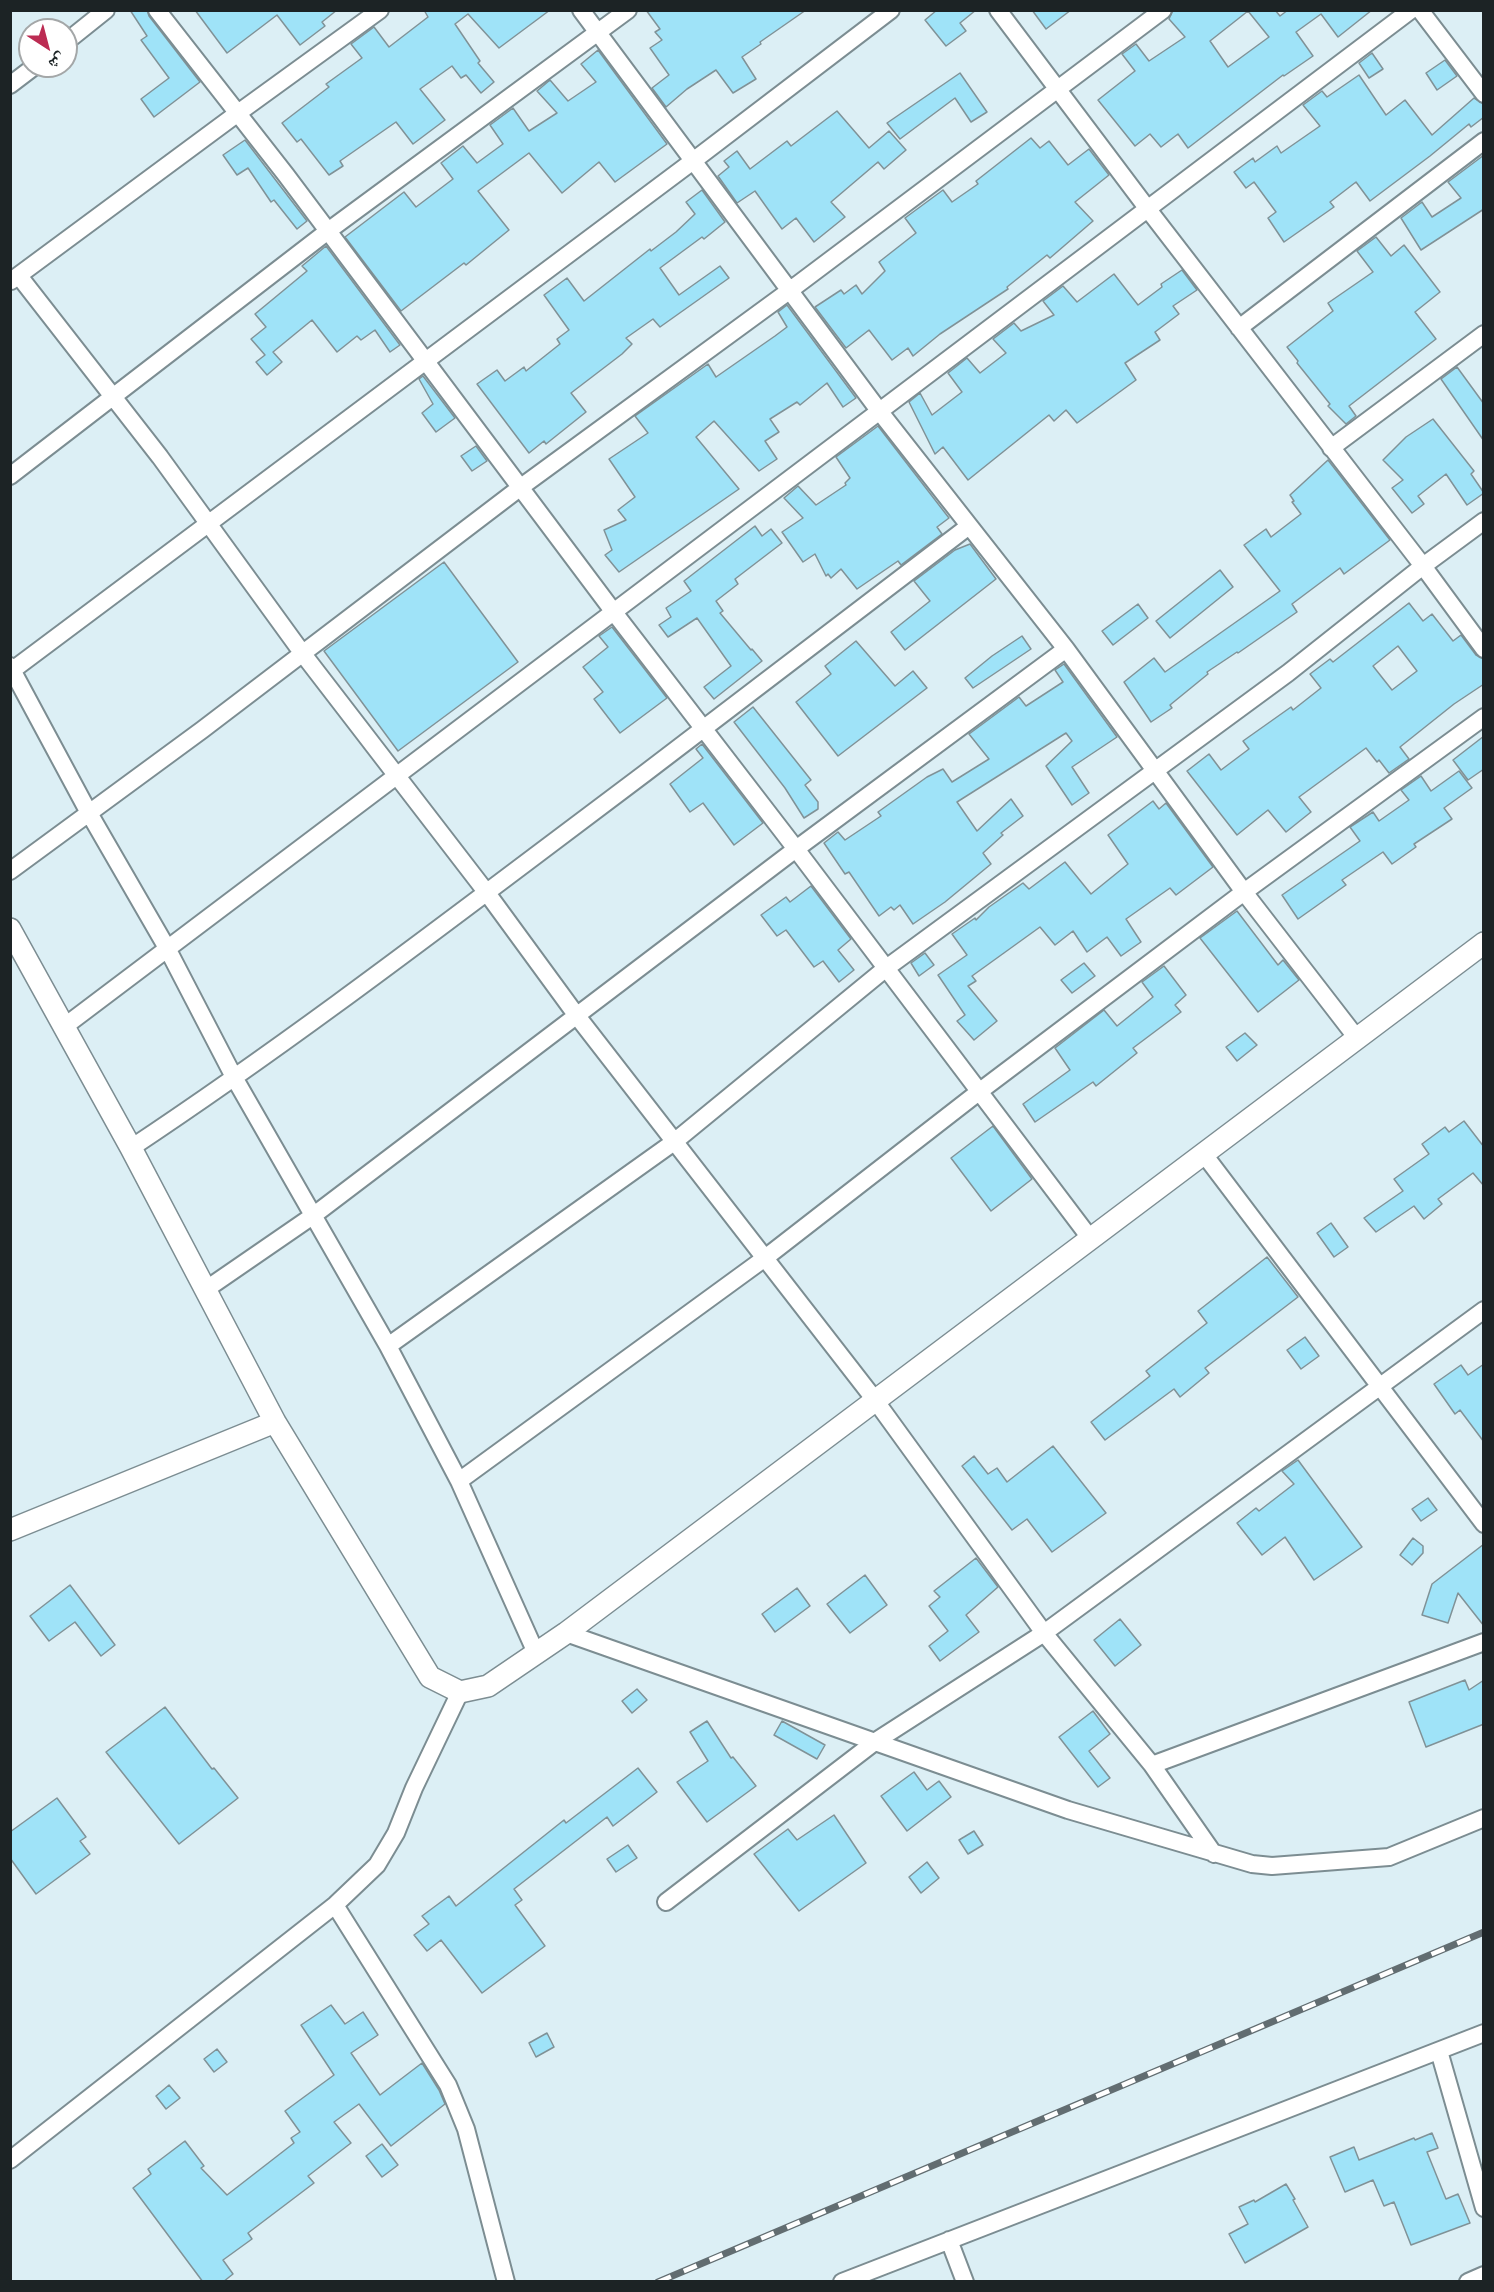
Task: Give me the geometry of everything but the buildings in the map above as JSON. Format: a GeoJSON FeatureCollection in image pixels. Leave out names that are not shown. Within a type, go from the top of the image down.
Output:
{"type":"FeatureCollection","features":[{"type":"Feature","properties":{"kind":"street"},"geometry":{"type":"LineString","coordinates":[[78,32],[106,10]]}},
{"type":"Feature","properties":{"kind":"street"},"geometry":{"type":"LineString","coordinates":[[157,10],[328,231],[703,730],[796,849],[1090,1238]]}},
{"type":"Feature","properties":{"kind":"street"},"geometry":{"type":"LineString","coordinates":[[380,10],[15,279],[114,397],[303,654],[487,893],[577,1016],[875,1400],[1044,1633],[1152,1765],[1214,1854]]}},
{"type":"Feature","properties":{"kind":"street"},"geometry":{"type":"LineString","coordinates":[[581,10],[880,412],[1066,649],[1244,892],[1356,1037]]}},
{"type":"Feature","properties":{"kind":"street"},"geometry":{"type":"LineString","coordinates":[[10,476],[328,231],[628,10]]}},
{"type":"Feature","properties":{"kind":"street"},"geometry":{"type":"LineString","coordinates":[[536,1653],[459,1481],[388,1346],[235,1079],[167,948],[89,813],[11,669],[693,161],[891,10]]}},
{"type":"Feature","properties":{"kind":"street"},"geometry":{"type":"LineString","coordinates":[[998,10],[1484,649]]}},
{"type":"Feature","properties":{"kind":"street"},"geometry":{"type":"LineString","coordinates":[[10,871],[303,654],[521,487],[789,291],[1163,10]]}},
{"type":"Feature","properties":{"kind":"street"},"geometry":{"type":"LineString","coordinates":[[65,1026],[1411,10]]}},
{"type":"Feature","properties":{"kind":"street"},"geometry":{"type":"LineString","coordinates":[[1420,10],[1484,94]]}},
{"type":"Feature","properties":{"kind":"street"},"geometry":{"type":"LineString","coordinates":[[1239,328],[1484,141]]}},
{"type":"Feature","properties":{"kind":"street"},"geometry":{"type":"LineString","coordinates":[[1331,448],[1484,334]]}},
{"type":"Feature","properties":{"kind":"street"},"geometry":{"type":"LineString","coordinates":[[388,1346],[674,1142],[885,969],[1156,771],[1484,521]]}},
{"type":"Feature","properties":{"kind":"street"},"geometry":{"type":"LineString","coordinates":[[132,1148],[235,1079],[487,893],[969,526]]}},
{"type":"Feature","properties":{"kind":"street"},"geometry":{"type":"LineString","coordinates":[[205,1290],[314,1215],[796,849],[1066,649]]}},
{"type":"Feature","properties":{"kind":"street"},"geometry":{"type":"LineString","coordinates":[[459,1481],[765,1258],[980,1091],[1244,892],[1484,717]]}},
{"type":"Feature","properties":{"kind":"street"},"geometry":{"type":"LineString","coordinates":[[10,929],[132,1148],[275,1422],[430,1677],[460,1692],[488,1686],[566,1633],[1484,943]]}},
{"type":"Feature","properties":{"kind":"street"},"geometry":{"type":"LineString","coordinates":[[1203,1153],[1482,1518]]}},
{"type":"Feature","properties":{"kind":"street"},"geometry":{"type":"LineString","coordinates":[[666,1902],[876,1741],[1044,1633],[1484,1310]]}},
{"type":"Feature","properties":{"kind":"street"},"geometry":{"type":"LineString","coordinates":[[10,1530],[275,1422]]}},
{"type":"Feature","properties":{"kind":"street"},"geometry":{"type":"LineString","coordinates":[[566,1633],[1068,1810],[1252,1864],[1272,1866],[1389,1857],[1484,1818]]}},
{"type":"Feature","properties":{"kind":"street"},"geometry":{"type":"LineString","coordinates":[[1152,1765],[1484,1642]]}},
{"type":"Feature","properties":{"kind":"street"},"geometry":{"type":"LineString","coordinates":[[10,2160],[335,1905],[376,1865],[396,1833],[414,1788],[460,1692]]}},
{"type":"Feature","properties":{"kind":"street"},"geometry":{"type":"LineString","coordinates":[[335,1905],[448,2085],[466,2129],[506,2282]]}},
{"type":"Feature","properties":{"kind":"street"},"geometry":{"type":"LineString","coordinates":[[842,2282],[1484,2033]]}},
{"type":"Feature","properties":{"kind":"street"},"geometry":{"type":"LineString","coordinates":[[1440,2051],[1484,2208]]}},
{"type":"Feature","properties":{"kind":"street"},"geometry":{"type":"LineString","coordinates":[[948,2240],[965,2282]]}},
{"type":"Feature","properties":{"kind":"street"},"geometry":{"type":"LineString","coordinates":[[1468,2282],[1484,2275]]}},
{"type":"Feature","properties":{"kind":"railway"},"geometry":{"type":"LineString","coordinates":[[658,2282],[1484,1932]]}}]}
